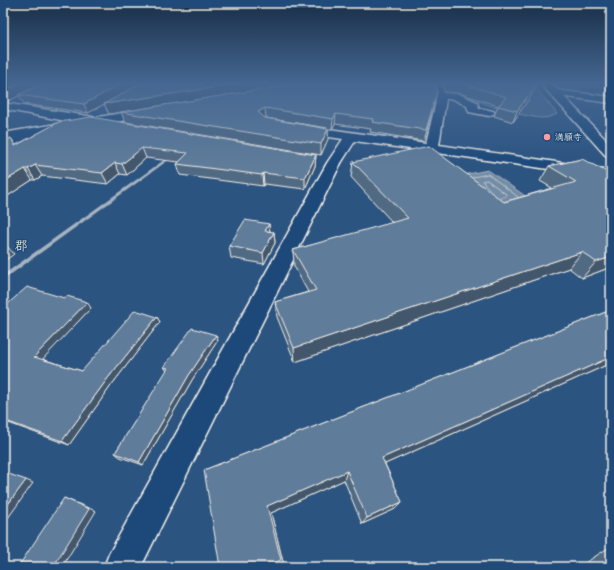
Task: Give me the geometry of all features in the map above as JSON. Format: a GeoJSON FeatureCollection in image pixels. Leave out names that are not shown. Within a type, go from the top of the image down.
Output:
{"type":"FeatureCollection","features":[{"type":"Feature","properties":{"kind":"main road"},"geometry":{"type":"LineString","coordinates":[[3,137],[89,121],[163,111]]}},
{"type":"Feature","properties":{"kind":"main road"},"geometry":{"type":"LineString","coordinates":[[572,111],[611,153]]}},
{"type":"Feature","properties":{"kind":"street"},"geometry":{"type":"LineString","coordinates":[[31,111],[129,128]]}},
{"type":"Feature","properties":{"kind":"street"},"geometry":{"type":"LineString","coordinates":[[89,121],[104,111]]}},
{"type":"Feature","properties":{"kind":"street"},"geometry":{"type":"LineString","coordinates":[[432,148],[440,111]]}},
{"type":"Feature","properties":{"kind":"street"},"geometry":{"type":"LineString","coordinates":[[476,111],[489,113]]}},
{"type":"Feature","properties":{"kind":"street"},"geometry":{"type":"LineString","coordinates":[[289,127],[350,138],[432,148],[611,174]]}},
{"type":"Feature","properties":{"kind":"street"},"geometry":{"type":"LineString","coordinates":[[3,147],[30,133]]}},
{"type":"Feature","properties":{"kind":"street"},"geometry":{"type":"LineString","coordinates":[[122,567],[327,161],[350,138]]}},
{"type":"Feature","properties":{"kind":"shaded area"},"geometry":{"type":"Polygon","coordinates":[[[505,111],[554,111],[557,114],[542,118],[505,111]]]}},
{"type":"Feature","properties":{"kind":"water"},"geometry":{"type":"Polygon","coordinates":[[[488,170],[531,200],[498,208],[458,176],[488,170]]]}},
{"type":"Feature","properties":{"kind":"building"},"geometry":{"type":"Polygon","coordinates":[[[130,111],[260,111],[258,112],[265,118],[328,129],[321,144],[121,112],[130,111]]]}},
{"type":"Feature","properties":{"kind":"building"},"geometry":{"type":"Polygon","coordinates":[[[281,111],[432,111],[426,130],[372,122],[373,119],[336,114],[333,119],[281,111]]]}},
{"type":"Feature","properties":{"kind":"building"},"geometry":{"type":"Polygon","coordinates":[[[91,117],[316,155],[305,178],[263,173],[262,175],[177,164],[188,153],[142,148],[122,164],[115,163],[102,173],[35,165],[3,182],[3,142],[11,138],[15,146],[59,122],[91,117]]]}},
{"type":"Feature","properties":{"kind":"building"},"geometry":{"type":"Polygon","coordinates":[[[429,146],[504,202],[576,182],[549,166],[582,159],[611,174],[611,257],[596,262],[582,252],[294,348],[275,302],[316,290],[293,250],[408,218],[353,162],[429,146]]]}},
{"type":"Feature","properties":{"kind":"building"},"geometry":{"type":"Polygon","coordinates":[[[245,220],[269,224],[265,231],[274,232],[263,253],[229,246],[245,220]]]}},
{"type":"Feature","properties":{"kind":"building"},"geometry":{"type":"Polygon","coordinates":[[[27,287],[64,298],[67,296],[87,302],[34,357],[82,371],[135,310],[157,317],[108,378],[62,441],[3,420],[3,308],[27,287]]]}},
{"type":"Feature","properties":{"kind":"building"},"geometry":{"type":"Polygon","coordinates":[[[611,310],[611,357],[382,458],[402,502],[367,518],[347,471],[267,506],[281,560],[266,567],[220,567],[204,470],[611,310]]]}},
{"type":"Feature","properties":{"kind":"building"},"geometry":{"type":"Polygon","coordinates":[[[192,328],[216,335],[189,375],[139,462],[115,453],[168,368],[164,367],[192,328]]]}},
{"type":"Feature","properties":{"kind":"building"},"geometry":{"type":"Polygon","coordinates":[[[3,472],[26,480],[3,511],[3,472]]]}},
{"type":"Feature","properties":{"kind":"building"},"geometry":{"type":"Polygon","coordinates":[[[64,498],[89,509],[53,567],[18,567],[64,498]]]}},
{"type":"Feature","properties":{"kind":"building"},"geometry":{"type":"Polygon","coordinates":[[[611,561],[611,567],[601,567],[611,561]]]}},
{"type":"Feature","properties":{"kind":"waterway"},"geometry":{"type":"LineString","coordinates":[[3,278],[172,156]]}},
{"type":"Feature","properties":{"kind":"place","name":"満願寺"},"geometry":{"type":"Point","coordinates":[547,137]}},
{"type":"Feature","properties":{"kind":"district","name":"郡"},"geometry":{"type":"Point","coordinates":[21,245]}}]}
